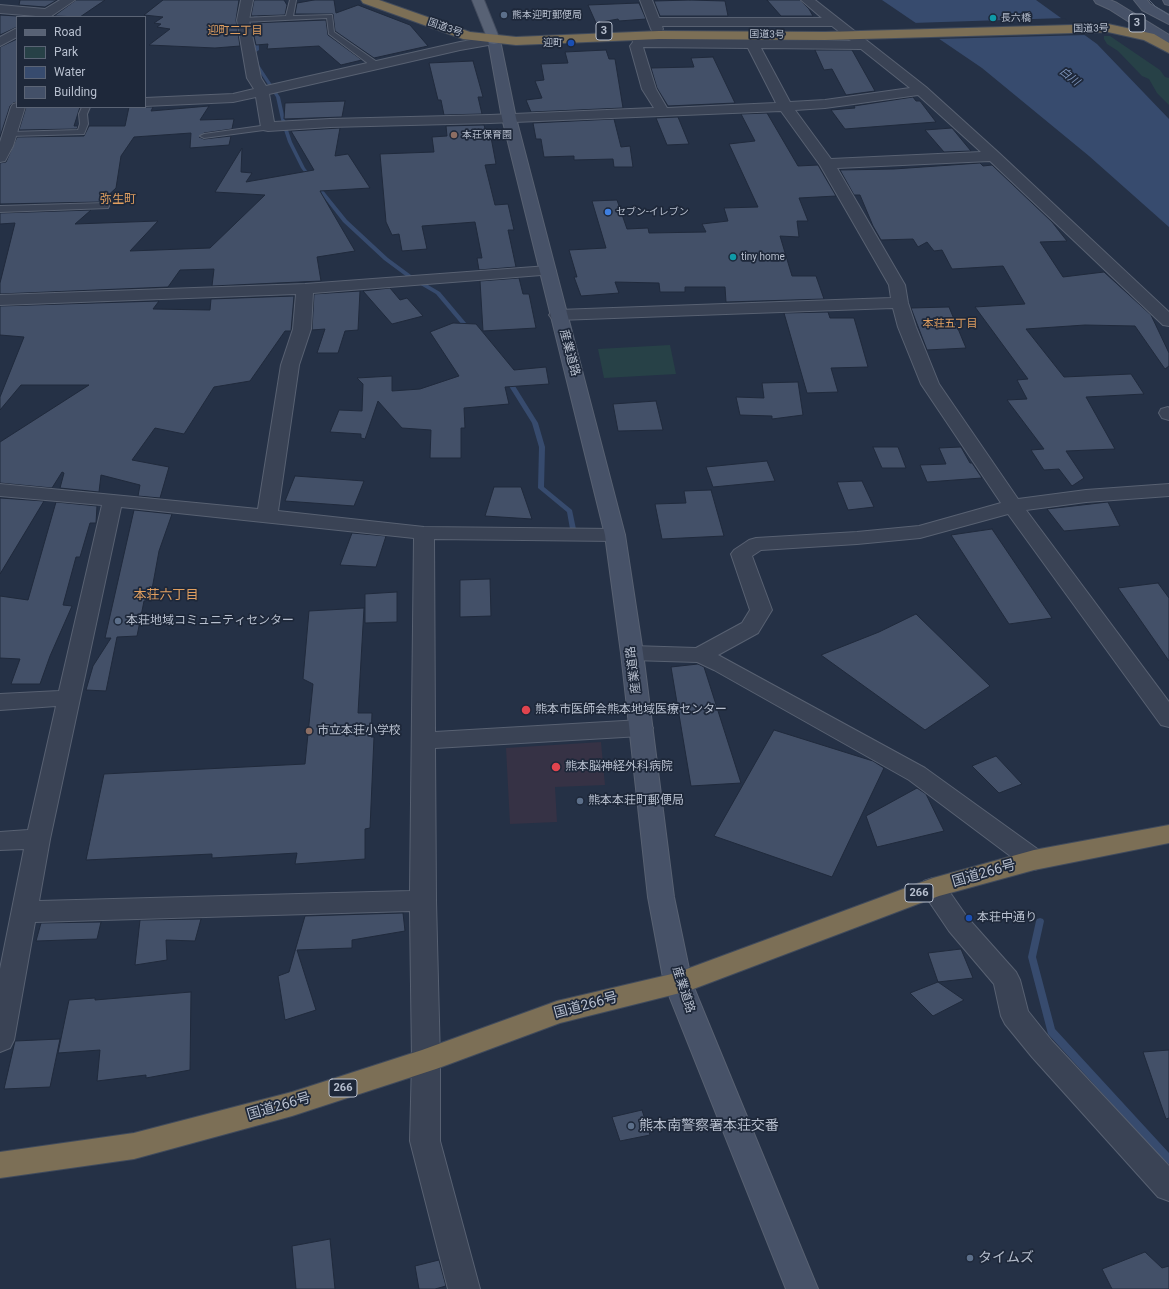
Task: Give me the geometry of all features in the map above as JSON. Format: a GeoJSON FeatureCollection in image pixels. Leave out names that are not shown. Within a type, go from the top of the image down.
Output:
{"type":"FeatureCollection","features":[{"type":"Feature","properties":{"kind":"highway","name":"国道3号"},"geometry":{"type":"LineString","coordinates":[[367,0],[468,36],[493,36],[656,25],[844,29],[873,32],[1142,24],[1169,31]]}},
{"type":"Feature","properties":{"kind":"highway","name":"国道3号"},"geometry":{"type":"LineString","coordinates":[[389,0],[477,31],[516,41],[638,40],[844,29]]}},
{"type":"Feature","properties":{"kind":"highway","name":"国道3号"},"geometry":{"type":"LineString","coordinates":[[1116,24],[1130,31],[1149,37],[1169,49]]}},
{"type":"Feature","properties":{"kind":"highway","name":"国道266号"},"geometry":{"type":"LineString","coordinates":[[0,1165],[134,1146],[292,1104],[426,1061],[557,1012],[678,983],[933,888],[1034,860],[1169,834]]}},
{"type":"Feature","properties":{"kind":"main road"},"geometry":{"type":"LineString","coordinates":[[478,0],[493,36]]}},
{"type":"Feature","properties":{"kind":"street"},"geometry":{"type":"LineString","coordinates":[[0,9],[44,15],[69,0]]}},
{"type":"Feature","properties":{"kind":"street"},"geometry":{"type":"LineString","coordinates":[[246,0],[243,20],[254,78],[262,91],[271,127],[785,107],[825,104],[921,90]]}},
{"type":"Feature","properties":{"kind":"street"},"geometry":{"type":"LineString","coordinates":[[646,0],[656,25]]}},
{"type":"Feature","properties":{"kind":"street"},"geometry":{"type":"LineString","coordinates":[[807,0],[921,90],[994,156],[1169,321]]}},
{"type":"Feature","properties":{"kind":"street"},"geometry":{"type":"LineString","coordinates":[[1099,0],[1116,24]]}},
{"type":"Feature","properties":{"kind":"street"},"geometry":{"type":"LineString","coordinates":[[1099,0],[1109,7],[1110,15],[1116,24]]}},
{"type":"Feature","properties":{"kind":"street"},"geometry":{"type":"LineString","coordinates":[[1116,24],[1124,7],[1118,0]]}},
{"type":"Feature","properties":{"kind":"street"},"geometry":{"type":"LineString","coordinates":[[1118,0],[1169,31]]}},
{"type":"Feature","properties":{"kind":"street"},"geometry":{"type":"LineString","coordinates":[[1140,0],[1146,7],[1169,20]]}},
{"type":"Feature","properties":{"kind":"street"},"geometry":{"type":"LineString","coordinates":[[1142,24],[1169,41]]}},
{"type":"Feature","properties":{"kind":"street"},"geometry":{"type":"LineString","coordinates":[[0,42],[16,33]]}},
{"type":"Feature","properties":{"kind":"street"},"geometry":{"type":"LineString","coordinates":[[146,102],[233,98],[377,66],[460,46],[493,36]]}},
{"type":"Feature","properties":{"kind":"street","name":"産業道路"},"geometry":{"type":"LineString","coordinates":[[493,36],[509,118],[615,535],[632,653],[661,897],[678,983],[802,1289]]}},
{"type":"Feature","properties":{"kind":"street"},"geometry":{"type":"LineString","coordinates":[[663,112],[649,89],[636,46],[638,40],[752,44],[864,45]]}},
{"type":"Feature","properties":{"kind":"street"},"geometry":{"type":"LineString","coordinates":[[752,44],[785,107],[827,164],[897,285],[900,303],[907,327],[930,384],[1013,506],[1169,719]]}},
{"type":"Feature","properties":{"kind":"street"},"geometry":{"type":"LineString","coordinates":[[0,158],[10,134],[14,103]]}},
{"type":"Feature","properties":{"kind":"street"},"geometry":{"type":"LineString","coordinates":[[827,164],[994,156]]}},
{"type":"Feature","properties":{"kind":"street"},"geometry":{"type":"LineString","coordinates":[[0,300],[305,290],[548,271]]}},
{"type":"Feature","properties":{"kind":"street"},"geometry":{"type":"LineString","coordinates":[[267,517],[290,365],[302,329],[305,290]]}},
{"type":"Feature","properties":{"kind":"street"},"geometry":{"type":"LineString","coordinates":[[558,315],[900,303]]}},
{"type":"Feature","properties":{"kind":"street"},"geometry":{"type":"LineString","coordinates":[[0,490],[113,500],[424,533],[615,535]]}},
{"type":"Feature","properties":{"kind":"street"},"geometry":{"type":"LineString","coordinates":[[700,654],[750,628],[760,610],[741,554],[756,544],[857,538],[920,532],[1013,506],[1086,496],[1169,490]]}},
{"type":"Feature","properties":{"kind":"street"},"geometry":{"type":"LineString","coordinates":[[0,1040],[38,839],[113,500]]}},
{"type":"Feature","properties":{"kind":"street"},"geometry":{"type":"LineString","coordinates":[[424,533],[423,902],[426,1061],[425,1141],[464,1289]]}},
{"type":"Feature","properties":{"kind":"street"},"geometry":{"type":"LineString","coordinates":[[632,653],[700,654],[722,665],[917,774],[1034,860]]}},
{"type":"Feature","properties":{"kind":"street"},"geometry":{"type":"LineString","coordinates":[[0,702],[68,698]]}},
{"type":"Feature","properties":{"kind":"street"},"geometry":{"type":"LineString","coordinates":[[423,741],[641,728]]}},
{"type":"Feature","properties":{"kind":"street"},"geometry":{"type":"LineString","coordinates":[[0,841],[38,839]]}},
{"type":"Feature","properties":{"kind":"street"},"geometry":{"type":"LineString","coordinates":[[933,888],[958,924],[1006,980],[1015,1016],[1042,1049],[1169,1187]]}},
{"type":"Feature","properties":{"kind":"street"},"geometry":{"type":"LineString","coordinates":[[24,912],[423,902]]}},
{"type":"Feature","properties":{"kind":"lane"},"geometry":{"type":"LineString","coordinates":[[289,18],[293,0]]}},
{"type":"Feature","properties":{"kind":"lane"},"geometry":{"type":"LineString","coordinates":[[243,20],[330,16],[331,33],[377,66]]}},
{"type":"Feature","properties":{"kind":"lane"},"geometry":{"type":"LineString","coordinates":[[10,134],[81,132],[84,124],[83,114],[86,108]]}},
{"type":"Feature","properties":{"kind":"lane"},"geometry":{"type":"LineString","coordinates":[[204,136],[271,127]]}},
{"type":"Feature","properties":{"kind":"lane"},"geometry":{"type":"LineString","coordinates":[[0,209],[105,206]]}},
{"type":"Feature","properties":{"kind":"shaded area","name":"熊本脳神経外科病院"},"geometry":{"type":"Polygon","coordinates":[[[601,742],[605,785],[555,787],[557,822],[510,824],[506,748],[601,742]]]}},
{"type":"Feature","properties":{"kind":"green space"},"geometry":{"type":"Polygon","coordinates":[[[1104,36],[1110,36],[1160,70],[1165,77],[1169,78],[1169,105],[1157,93],[1149,79],[1142,76],[1118,51],[1107,44],[1104,36]]]}},
{"type":"Feature","properties":{"kind":"green space"},"geometry":{"type":"Polygon","coordinates":[[[670,345],[676,374],[604,378],[598,349],[670,345]]]}},
{"type":"Feature","properties":{"kind":"water","name":"白川"},"geometry":{"type":"Polygon","coordinates":[[[882,0],[1036,0],[1097,44],[1169,119],[1169,227],[1089,156],[982,68],[882,0]]]}},
{"type":"Feature","properties":{"kind":"pier","name":"長六橋"},"geometry":{"type":"Polygon","coordinates":[[[1064,18],[1087,35],[936,39],[912,23],[1064,18]]]}},
{"type":"Feature","properties":{"kind":"building"},"geometry":{"type":"Polygon","coordinates":[[[20,0],[57,0],[45,7],[19,5],[20,0]]]}},
{"type":"Feature","properties":{"kind":"building"},"geometry":{"type":"Polygon","coordinates":[[[76,0],[105,0],[81,16],[54,16],[76,0]]]}},
{"type":"Feature","properties":{"kind":"building"},"geometry":{"type":"Polygon","coordinates":[[[163,0],[239,0],[236,20],[240,46],[215,48],[149,45],[170,29],[157,27],[161,24],[154,23],[163,17],[144,15],[163,0]]]}},
{"type":"Feature","properties":{"kind":"building"},"geometry":{"type":"Polygon","coordinates":[[[254,0],[284,0],[287,5],[285,15],[251,16],[254,0]]]}},
{"type":"Feature","properties":{"kind":"building"},"geometry":{"type":"Polygon","coordinates":[[[314,0],[334,0],[336,13],[358,5],[410,25],[428,46],[374,58],[335,31],[333,14],[295,14],[297,3],[314,0]]]}},
{"type":"Feature","properties":{"kind":"building"},"geometry":{"type":"Polygon","coordinates":[[[767,0],[800,0],[809,9],[813,16],[781,16],[767,0]]]}},
{"type":"Feature","properties":{"kind":"building"},"geometry":{"type":"Polygon","coordinates":[[[654,1],[725,1],[728,16],[660,16],[654,1]]]}},
{"type":"Feature","properties":{"kind":"building"},"geometry":{"type":"Polygon","coordinates":[[[639,3],[646,19],[619,21],[618,19],[596,23],[588,5],[639,3]]]}},
{"type":"Feature","properties":{"kind":"building"},"geometry":{"type":"Polygon","coordinates":[[[0,15],[17,16],[16,27],[0,35],[0,15]]]}},
{"type":"Feature","properties":{"kind":"building"},"geometry":{"type":"Polygon","coordinates":[[[326,20],[328,35],[362,60],[341,65],[319,46],[267,49],[268,44],[256,45],[251,23],[326,20]]]}},
{"type":"Feature","properties":{"kind":"building"},"geometry":{"type":"Polygon","coordinates":[[[16,39],[16,102],[10,106],[0,137],[0,47],[16,39]]]}},
{"type":"Feature","properties":{"kind":"building"},"geometry":{"type":"Polygon","coordinates":[[[606,50],[609,59],[615,59],[623,108],[531,112],[526,100],[542,98],[535,81],[544,80],[541,64],[568,63],[565,52],[606,50]]]}},
{"type":"Feature","properties":{"kind":"building"},"geometry":{"type":"Polygon","coordinates":[[[815,50],[852,50],[875,91],[846,95],[832,69],[824,70],[815,50]]]}},
{"type":"Feature","properties":{"kind":"building"},"geometry":{"type":"Polygon","coordinates":[[[713,57],[735,103],[668,106],[657,88],[651,68],[694,67],[691,58],[713,57]]]}},
{"type":"Feature","properties":{"kind":"building"},"geometry":{"type":"Polygon","coordinates":[[[473,61],[483,97],[478,97],[482,114],[444,115],[441,100],[438,100],[429,63],[473,61]]]}},
{"type":"Feature","properties":{"kind":"building"},"geometry":{"type":"Polygon","coordinates":[[[913,97],[916,101],[920,101],[936,122],[845,129],[831,110],[855,108],[854,106],[913,97]]]}},
{"type":"Feature","properties":{"kind":"building"},"geometry":{"type":"Polygon","coordinates":[[[345,101],[342,117],[284,119],[285,103],[345,101]]]}},
{"type":"Feature","properties":{"kind":"building"},"geometry":{"type":"Polygon","coordinates":[[[209,106],[200,120],[234,119],[232,129],[204,133],[199,137],[204,139],[231,136],[229,145],[190,148],[191,133],[134,137],[121,156],[116,188],[101,202],[0,204],[0,163],[6,162],[17,137],[84,136],[89,126],[125,126],[129,108],[153,107],[151,111],[209,106]]]}},
{"type":"Feature","properties":{"kind":"building"},"geometry":{"type":"Polygon","coordinates":[[[26,108],[80,108],[74,126],[78,126],[77,129],[19,130],[26,108]]]}},
{"type":"Feature","properties":{"kind":"building"},"geometry":{"type":"Polygon","coordinates":[[[767,113],[798,166],[818,165],[836,196],[799,198],[808,221],[797,221],[799,237],[780,236],[792,276],[816,276],[824,299],[726,302],[725,287],[685,287],[685,292],[660,292],[659,283],[615,282],[619,293],[581,296],[574,277],[577,277],[569,250],[606,248],[592,201],[617,200],[627,229],[648,228],[649,233],[706,232],[702,224],[728,221],[724,208],[758,207],[729,144],[755,141],[741,114],[767,113]]]}},
{"type":"Feature","properties":{"kind":"building"},"geometry":{"type":"Polygon","coordinates":[[[678,117],[689,144],[667,145],[656,118],[678,117]]]}},
{"type":"Feature","properties":{"kind":"building"},"geometry":{"type":"Polygon","coordinates":[[[614,119],[621,147],[630,146],[633,167],[614,167],[613,159],[574,160],[574,156],[544,157],[541,139],[536,139],[533,123],[614,119]]]}},
{"type":"Feature","properties":{"kind":"building"},"geometry":{"type":"Polygon","coordinates":[[[484,125],[486,132],[490,132],[496,164],[485,165],[495,205],[508,204],[514,230],[508,230],[516,267],[479,270],[477,258],[482,258],[475,222],[422,226],[427,249],[402,251],[399,234],[392,235],[386,222],[380,154],[434,152],[432,137],[447,136],[446,126],[484,125]]]}},
{"type":"Feature","properties":{"kind":"building"},"geometry":{"type":"Polygon","coordinates":[[[340,128],[335,156],[348,154],[370,188],[320,191],[355,251],[317,257],[321,281],[212,286],[214,269],[180,270],[168,287],[0,294],[0,283],[15,223],[0,224],[0,213],[91,210],[75,224],[158,221],[130,251],[210,248],[265,195],[215,192],[242,148],[241,172],[252,173],[246,182],[314,170],[291,131],[340,128]]]}},
{"type":"Feature","properties":{"kind":"building"},"geometry":{"type":"Polygon","coordinates":[[[952,128],[971,151],[944,152],[925,130],[952,128]]]}},
{"type":"Feature","properties":{"kind":"building"},"geometry":{"type":"Polygon","coordinates":[[[980,163],[983,166],[992,165],[1052,222],[1067,241],[1040,242],[1063,277],[1104,272],[1151,315],[1169,353],[1169,366],[1165,369],[1135,326],[1085,325],[1026,329],[1064,377],[1131,374],[1144,394],[1086,397],[1115,449],[1066,451],[1084,478],[1072,486],[1059,469],[1044,470],[1031,450],[1044,449],[1007,400],[1027,399],[1017,380],[1028,379],[975,307],[1025,304],[1003,266],[952,269],[942,250],[934,251],[927,242],[918,247],[913,239],[881,240],[873,226],[860,195],[854,195],[840,170],[894,169],[980,163]]]}},
{"type":"Feature","properties":{"kind":"building"},"geometry":{"type":"Polygon","coordinates":[[[519,278],[523,294],[529,294],[536,328],[483,331],[480,281],[519,278]]]}},
{"type":"Feature","properties":{"kind":"building"},"geometry":{"type":"Polygon","coordinates":[[[390,288],[400,300],[407,298],[423,316],[392,324],[363,291],[390,288]]]}},
{"type":"Feature","properties":{"kind":"building"},"geometry":{"type":"Polygon","coordinates":[[[360,291],[358,330],[345,331],[338,353],[317,353],[325,329],[312,330],[314,294],[360,291]]]}},
{"type":"Feature","properties":{"kind":"building"},"geometry":{"type":"Polygon","coordinates":[[[294,296],[291,331],[285,331],[250,381],[214,387],[184,434],[155,428],[132,460],[169,467],[160,498],[138,496],[140,485],[101,475],[99,492],[60,488],[64,473],[62,472],[52,488],[0,483],[0,442],[89,385],[21,385],[0,410],[0,397],[24,337],[0,335],[0,306],[159,301],[153,309],[210,310],[211,299],[294,296]]]}},
{"type":"Feature","properties":{"kind":"building"},"geometry":{"type":"Polygon","coordinates":[[[949,307],[966,348],[927,350],[911,308],[949,307]]]}},
{"type":"Feature","properties":{"kind":"building"},"geometry":{"type":"Polygon","coordinates":[[[828,312],[830,318],[854,318],[868,367],[831,368],[838,392],[807,393],[784,313],[828,312]]]}},
{"type":"Feature","properties":{"kind":"building"},"geometry":{"type":"Polygon","coordinates":[[[453,323],[476,324],[514,370],[546,367],[549,384],[505,387],[509,404],[464,408],[465,428],[461,428],[461,458],[430,458],[431,430],[402,428],[378,401],[365,439],[361,438],[361,434],[330,432],[339,410],[362,411],[363,384],[357,378],[392,376],[392,391],[420,389],[459,376],[430,332],[453,323]]]}},
{"type":"Feature","properties":{"kind":"building"},"geometry":{"type":"Polygon","coordinates":[[[798,382],[803,415],[772,419],[772,416],[740,415],[736,397],[764,398],[762,383],[798,382]]]}},
{"type":"Feature","properties":{"kind":"building"},"geometry":{"type":"Polygon","coordinates":[[[656,401],[663,430],[618,431],[613,404],[656,401]]]}},
{"type":"Feature","properties":{"kind":"building"},"geometry":{"type":"Polygon","coordinates":[[[873,447],[898,447],[906,468],[882,468],[873,447]]]}},
{"type":"Feature","properties":{"kind":"building"},"geometry":{"type":"Polygon","coordinates":[[[961,447],[970,463],[972,463],[982,478],[927,482],[920,465],[946,464],[939,448],[961,447]]]}},
{"type":"Feature","properties":{"kind":"building"},"geometry":{"type":"Polygon","coordinates":[[[767,461],[775,481],[713,487],[706,467],[767,461]]]}},
{"type":"Feature","properties":{"kind":"building"},"geometry":{"type":"Polygon","coordinates":[[[295,476],[364,481],[354,506],[285,501],[295,476]]]}},
{"type":"Feature","properties":{"kind":"building"},"geometry":{"type":"Polygon","coordinates":[[[862,481],[874,507],[848,510],[837,482],[862,481]]]}},
{"type":"Feature","properties":{"kind":"building"},"geometry":{"type":"Polygon","coordinates":[[[494,487],[521,487],[532,519],[485,516],[494,487]]]}},
{"type":"Feature","properties":{"kind":"building"},"geometry":{"type":"Polygon","coordinates":[[[711,490],[724,536],[662,539],[655,504],[686,503],[684,491],[711,490]]]}},
{"type":"Feature","properties":{"kind":"building"},"geometry":{"type":"Polygon","coordinates":[[[0,498],[44,501],[0,574],[0,498]]]}},
{"type":"Feature","properties":{"kind":"building"},"geometry":{"type":"Polygon","coordinates":[[[56,502],[97,506],[96,523],[90,523],[80,557],[76,557],[63,605],[72,606],[50,656],[40,684],[11,684],[20,659],[0,658],[0,596],[28,600],[56,502]]]}},
{"type":"Feature","properties":{"kind":"building"},"geometry":{"type":"Polygon","coordinates":[[[1108,502],[1120,526],[1064,531],[1047,509],[1108,502]]]}},
{"type":"Feature","properties":{"kind":"building"},"geometry":{"type":"Polygon","coordinates":[[[134,510],[172,514],[159,551],[150,600],[144,601],[137,636],[117,637],[106,691],[86,690],[93,666],[111,638],[105,638],[134,510]]]}},
{"type":"Feature","properties":{"kind":"building"},"geometry":{"type":"Polygon","coordinates":[[[992,529],[1052,618],[1009,624],[951,535],[992,529]]]}},
{"type":"Feature","properties":{"kind":"building"},"geometry":{"type":"Polygon","coordinates":[[[352,533],[386,536],[376,567],[340,565],[352,533]]]}},
{"type":"Feature","properties":{"kind":"building"},"geometry":{"type":"Polygon","coordinates":[[[490,579],[491,616],[460,617],[460,580],[490,579]]]}},
{"type":"Feature","properties":{"kind":"building"},"geometry":{"type":"Polygon","coordinates":[[[1158,583],[1169,598],[1169,661],[1118,588],[1158,583]]]}},
{"type":"Feature","properties":{"kind":"building"},"geometry":{"type":"Polygon","coordinates":[[[397,592],[397,622],[365,623],[365,594],[397,592]]]}},
{"type":"Feature","properties":{"kind":"building"},"geometry":{"type":"Polygon","coordinates":[[[364,608],[358,713],[372,713],[371,737],[374,737],[370,828],[365,829],[365,859],[295,864],[297,853],[212,858],[212,854],[86,860],[104,774],[305,764],[313,684],[303,679],[309,611],[364,608]]]}},
{"type":"Feature","properties":{"kind":"building"},"geometry":{"type":"Polygon","coordinates":[[[916,614],[990,686],[925,730],[821,655],[879,632],[916,614]]]}},
{"type":"Feature","properties":{"kind":"building"},"geometry":{"type":"Polygon","coordinates":[[[698,664],[704,667],[741,783],[691,786],[671,667],[698,664]]]}},
{"type":"Feature","properties":{"kind":"building"},"geometry":{"type":"Polygon","coordinates":[[[774,730],[873,761],[884,768],[832,877],[714,836],[774,730]]]}},
{"type":"Feature","properties":{"kind":"building"},"geometry":{"type":"Polygon","coordinates":[[[996,756],[1022,784],[999,793],[972,766],[996,756]]]}},
{"type":"Feature","properties":{"kind":"building"},"geometry":{"type":"Polygon","coordinates":[[[917,788],[926,794],[944,831],[877,847],[866,816],[917,788]]]}},
{"type":"Feature","properties":{"kind":"building"},"geometry":{"type":"Polygon","coordinates":[[[403,913],[405,931],[352,940],[352,948],[297,950],[316,1010],[285,1020],[278,976],[289,972],[305,916],[403,913]]]}},
{"type":"Feature","properties":{"kind":"building"},"geometry":{"type":"Polygon","coordinates":[[[201,919],[195,941],[166,940],[167,960],[135,965],[140,920],[201,919]]]}},
{"type":"Feature","properties":{"kind":"building"},"geometry":{"type":"Polygon","coordinates":[[[101,922],[97,939],[36,941],[41,923],[101,922]]]}},
{"type":"Feature","properties":{"kind":"building"},"geometry":{"type":"Polygon","coordinates":[[[961,949],[973,978],[938,982],[928,953],[961,949]]]}},
{"type":"Feature","properties":{"kind":"building"},"geometry":{"type":"Polygon","coordinates":[[[938,982],[964,1000],[933,1016],[910,993],[938,982]]]}},
{"type":"Feature","properties":{"kind":"building"},"geometry":{"type":"Polygon","coordinates":[[[191,992],[190,1070],[146,1078],[146,1075],[97,1081],[100,1050],[58,1053],[69,1000],[95,998],[95,1000],[191,992]]]}},
{"type":"Feature","properties":{"kind":"building"},"geometry":{"type":"Polygon","coordinates":[[[60,1039],[50,1087],[4,1089],[15,1041],[60,1039]]]}},
{"type":"Feature","properties":{"kind":"building"},"geometry":{"type":"Polygon","coordinates":[[[1169,1050],[1169,1118],[1166,1119],[1143,1052],[1169,1050]]]}},
{"type":"Feature","properties":{"kind":"building","name":"熊本南警察署本荘交番"},"geometry":{"type":"Polygon","coordinates":[[[642,1110],[650,1135],[620,1141],[612,1117],[642,1110]]]}},
{"type":"Feature","properties":{"kind":"building"},"geometry":{"type":"Polygon","coordinates":[[[330,1239],[335,1289],[296,1289],[292,1246],[330,1239]]]}},
{"type":"Feature","properties":{"kind":"building"},"geometry":{"type":"Polygon","coordinates":[[[1145,1252],[1162,1268],[1169,1266],[1169,1289],[1112,1289],[1102,1269],[1145,1252]]]}},
{"type":"Feature","properties":{"kind":"building"},"geometry":{"type":"Polygon","coordinates":[[[439,1260],[446,1286],[435,1289],[419,1289],[415,1266],[439,1260]]]}},
{"type":"Feature","properties":{"kind":"waterway"},"geometry":{"type":"LineString","coordinates":[[255,0],[257,50],[254,52],[257,65],[278,97],[290,142],[303,168],[345,221],[386,259],[409,276],[438,293],[470,331]]}},
{"type":"Feature","properties":{"kind":"waterway"},"geometry":{"type":"LineString","coordinates":[[507,378],[535,423],[542,447],[541,488],[570,511],[573,529]]}},
{"type":"Feature","properties":{"kind":"waterway"},"geometry":{"type":"LineString","coordinates":[[1040,921],[1032,957],[1051,1031],[1169,1160]]}},
{"type":"Feature","properties":{"kind":"tram line"},"geometry":{"type":"LineString","coordinates":[[1149,0],[1156,7],[1169,15]]}},
{"type":"Feature","properties":{"kind":"place","name":"熊本迎町郵便局"},"geometry":{"type":"Point","coordinates":[504,15]}},
{"type":"Feature","properties":{"kind":"place","name":"長六橋"},"geometry":{"type":"Point","coordinates":[993,18]}},
{"type":"Feature","properties":{"kind":"place","name":"迎町"},"geometry":{"type":"Point","coordinates":[571,43]}},
{"type":"Feature","properties":{"kind":"place","name":"本荘保育園"},"geometry":{"type":"Point","coordinates":[454,135]}},
{"type":"Feature","properties":{"kind":"place","name":"セブン-イレブン"},"geometry":{"type":"Point","coordinates":[608,212]}},
{"type":"Feature","properties":{"kind":"place","name":"tiny home"},"geometry":{"type":"Point","coordinates":[733,257]}},
{"type":"Feature","properties":{"kind":"place","name":"本荘地域コミュニティセンター"},"geometry":{"type":"Point","coordinates":[118,621]}},
{"type":"Feature","properties":{"kind":"place","name":"熊本市医師会熊本地域医療センター"},"geometry":{"type":"Point","coordinates":[526,710]}},
{"type":"Feature","properties":{"kind":"place","name":"市立本荘小学校"},"geometry":{"type":"Point","coordinates":[309,731]}},
{"type":"Feature","properties":{"kind":"place","name":"熊本脳神経外科病院"},"geometry":{"type":"Point","coordinates":[556,767]}},
{"type":"Feature","properties":{"kind":"place","name":"熊本本荘町郵便局"},"geometry":{"type":"Point","coordinates":[580,801]}},
{"type":"Feature","properties":{"kind":"place","name":"本荘中通り"},"geometry":{"type":"Point","coordinates":[969,918]}},
{"type":"Feature","properties":{"kind":"place","name":"熊本南警察署本荘交番"},"geometry":{"type":"Point","coordinates":[631,1126]}},
{"type":"Feature","properties":{"kind":"place","name":"タイムズ"},"geometry":{"type":"Point","coordinates":[970,1258]}},
{"type":"Feature","properties":{"kind":"district","name":"迎町二丁目"},"geometry":{"type":"Point","coordinates":[235,31]}},
{"type":"Feature","properties":{"kind":"district","name":"弥生町"},"geometry":{"type":"Point","coordinates":[118,200]}},
{"type":"Feature","properties":{"kind":"district","name":"本荘五丁目"},"geometry":{"type":"Point","coordinates":[950,324]}},
{"type":"Feature","properties":{"kind":"district","name":"本荘六丁目"},"geometry":{"type":"Point","coordinates":[166,596]}}]}
